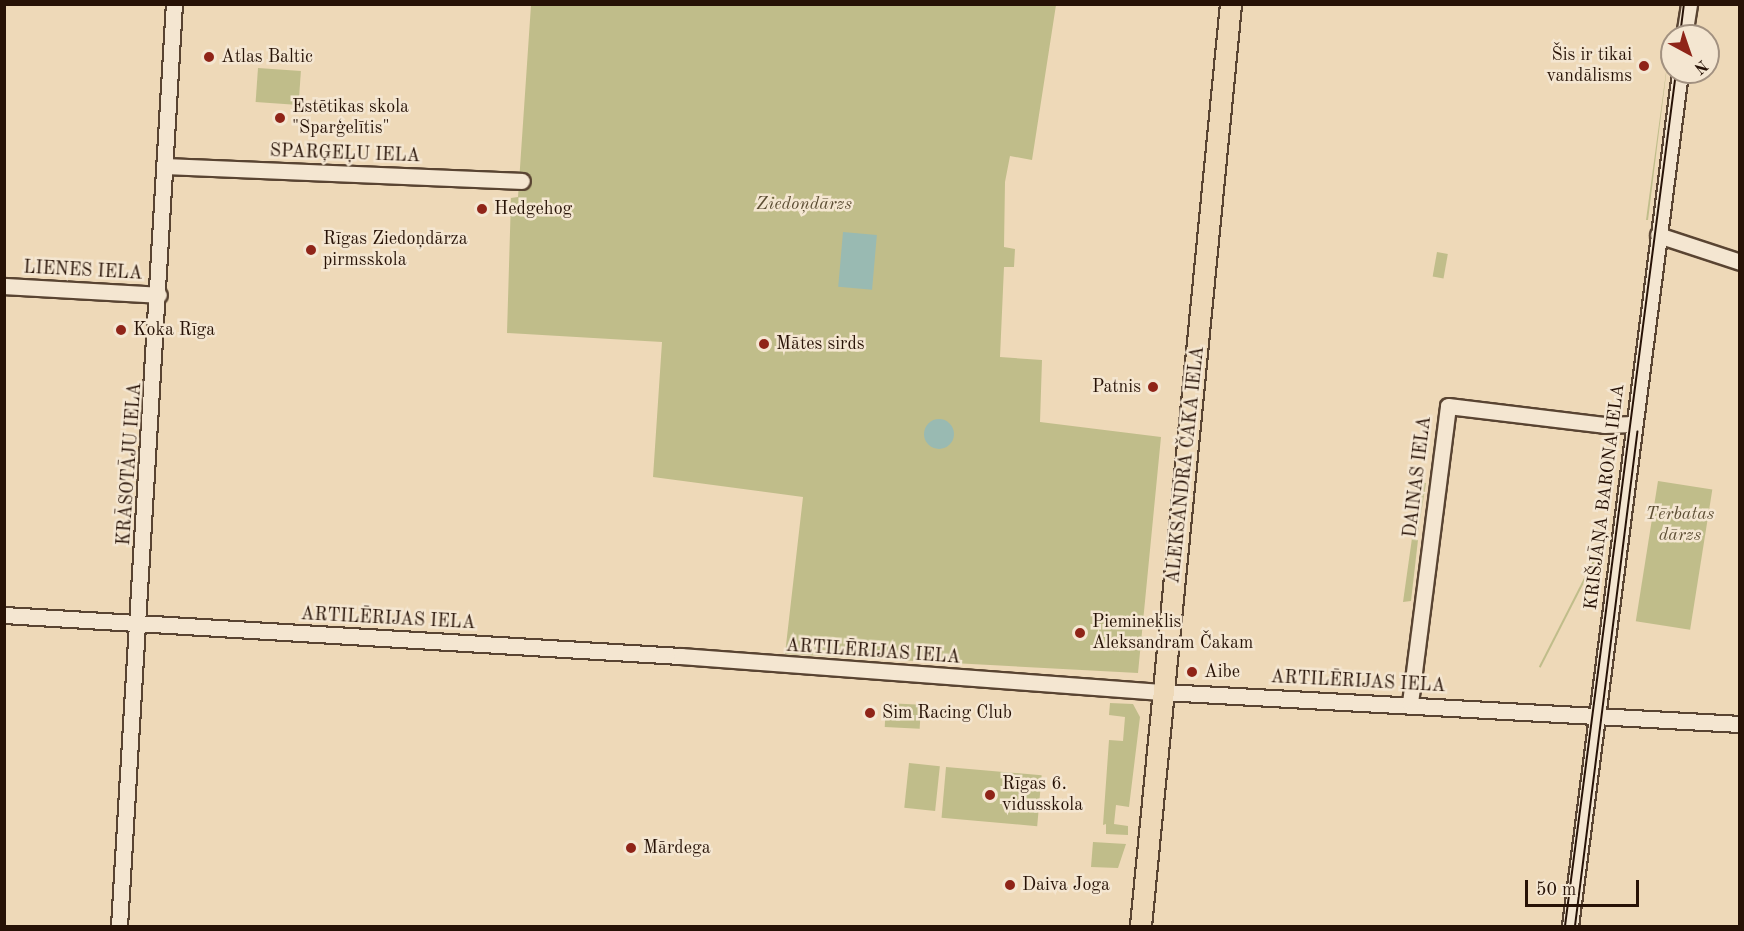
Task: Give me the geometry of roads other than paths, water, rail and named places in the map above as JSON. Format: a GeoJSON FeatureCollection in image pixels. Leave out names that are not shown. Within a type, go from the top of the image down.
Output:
{"type":"FeatureCollection","features":[{"type":"Feature","properties":{"kind":"main road","name":"ALEKSANDRA ČAKA IELA"},"geometry":{"type":"LineString","coordinates":[[1141,927],[1231,4]]}},
{"type":"Feature","properties":{"kind":"street","name":"KRĀSOTĀJU IELA"},"geometry":{"type":"LineString","coordinates":[[120,927],[159,295],[174,4]]}},
{"type":"Feature","properties":{"kind":"street"},"geometry":{"type":"LineString","coordinates":[[1686,24],[1689,4]]}},
{"type":"Feature","properties":{"kind":"street","name":"KRIŠJĀŅA BARONA IELA"},"geometry":{"type":"LineString","coordinates":[[1570,927],[1678,84]]}},
{"type":"Feature","properties":{"kind":"street","name":"SPARĢEĻU IELA"},"geometry":{"type":"LineString","coordinates":[[166,166],[522,181]]}},
{"type":"Feature","properties":{"kind":"street"},"geometry":{"type":"LineString","coordinates":[[1658,234],[1740,262]]}},
{"type":"Feature","properties":{"kind":"street","name":"LIENES IELA"},"geometry":{"type":"LineString","coordinates":[[4,286],[159,295]]}},
{"type":"Feature","properties":{"kind":"street","name":"DAINAS IELA"},"geometry":{"type":"LineString","coordinates":[[1410,703],[1448,406],[1604,425],[1634,424]]}},
{"type":"Feature","properties":{"kind":"street","name":"ARTILĒRIJAS IELA"},"geometry":{"type":"LineString","coordinates":[[4,615],[681,656],[1164,692],[1410,703],[1597,717],[1740,724]]}},
{"type":"Feature","properties":{"kind":"water"},"geometry":{"type":"Polygon","coordinates":[[[843,232],[877,235],[872,290],[838,287],[843,232]]]}},
{"type":"Feature","properties":{"kind":"water"},"geometry":{"type":"Polygon","coordinates":[[[939,419],[950,423],[954,434],[950,445],[939,449],[928,445],[924,434],[928,423],[939,419]]]}},
{"type":"Feature","properties":{"kind":"tram line"},"geometry":{"type":"LineString","coordinates":[[1682,24],[1684,4]]}},
{"type":"Feature","properties":{"kind":"tram line"},"geometry":{"type":"LineString","coordinates":[[1565,926],[1674,84]]}},
{"type":"Feature","properties":{"kind":"tram line"},"geometry":{"type":"LineString","coordinates":[[1575,926],[1637,432]]}},
{"type":"Feature","properties":{"kind":"place","name":"Atlas Baltic"},"geometry":{"type":"Point","coordinates":[209,57]}},
{"type":"Feature","properties":{"kind":"place","name":"Šis ir tikai vandālisms"},"geometry":{"type":"Point","coordinates":[1644,66]}},
{"type":"Feature","properties":{"kind":"place","name":"Estētikas skola \"Sparģelītis\""},"geometry":{"type":"Point","coordinates":[280,118]}},
{"type":"Feature","properties":{"kind":"place","name":"Hedgehog"},"geometry":{"type":"Point","coordinates":[482,209]}},
{"type":"Feature","properties":{"kind":"place","name":"Rīgas Ziedoņdārza pirmsskola"},"geometry":{"type":"Point","coordinates":[311,250]}},
{"type":"Feature","properties":{"kind":"place","name":"Koka Rīga"},"geometry":{"type":"Point","coordinates":[121,330]}},
{"type":"Feature","properties":{"kind":"place","name":"Mātes sirds"},"geometry":{"type":"Point","coordinates":[764,344]}},
{"type":"Feature","properties":{"kind":"place","name":"Patnis"},"geometry":{"type":"Point","coordinates":[1153,387]}},
{"type":"Feature","properties":{"kind":"place","name":"Piemineklis Aleksandram Čakam"},"geometry":{"type":"Point","coordinates":[1080,633]}},
{"type":"Feature","properties":{"kind":"place","name":"Aibe"},"geometry":{"type":"Point","coordinates":[1192,672]}},
{"type":"Feature","properties":{"kind":"place","name":"Sim Racing Club"},"geometry":{"type":"Point","coordinates":[870,713]}},
{"type":"Feature","properties":{"kind":"place","name":"Rīgas 6. vidusskola"},"geometry":{"type":"Point","coordinates":[990,795]}},
{"type":"Feature","properties":{"kind":"place","name":"Mārdega"},"geometry":{"type":"Point","coordinates":[631,848]}},
{"type":"Feature","properties":{"kind":"place","name":"Daiva Joga"},"geometry":{"type":"Point","coordinates":[1010,885]}},
{"type":"Feature","properties":{"kind":"park label","name":"Ziedoņdārzs"},"geometry":{"type":"Point","coordinates":[804,204]}},
{"type":"Feature","properties":{"kind":"park label","name":"Tērbatas dārzs"},"geometry":{"type":"Point","coordinates":[1680,525]}}]}
